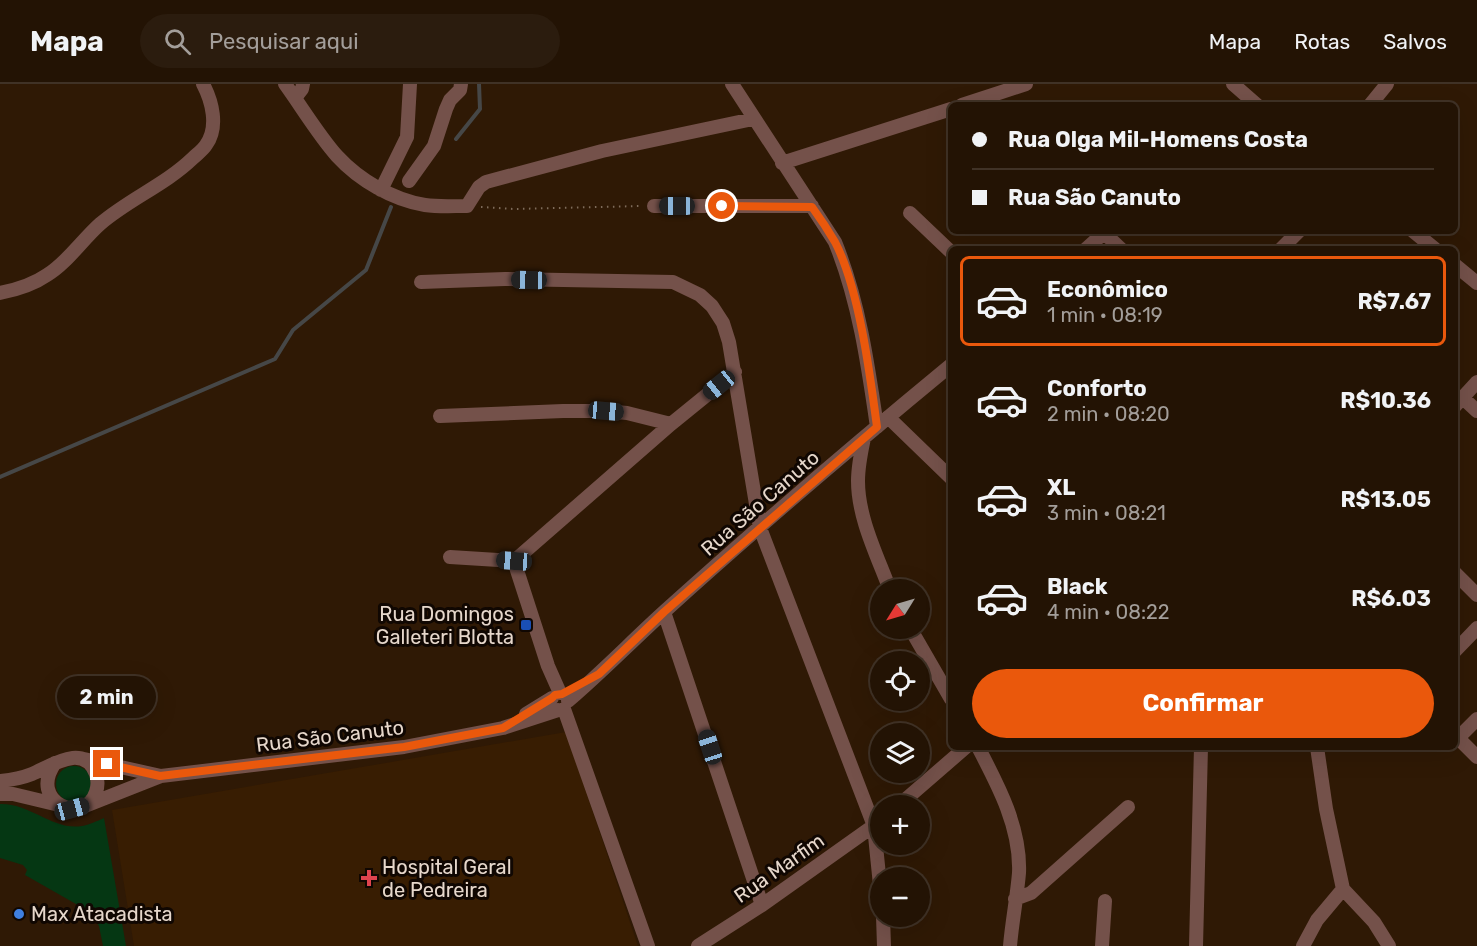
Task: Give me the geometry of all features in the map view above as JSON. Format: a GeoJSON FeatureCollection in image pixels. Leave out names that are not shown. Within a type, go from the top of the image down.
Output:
{"type":"FeatureCollection","features":[{"type":"Feature","properties":{"kind":"street"},"geometry":{"type":"LineString","coordinates":[[0,293],[46,276],[100,224],[188,163],[206,145],[212,132],[213,114],[203,84]]}},
{"type":"Feature","properties":{"kind":"street"},"geometry":{"type":"LineString","coordinates":[[285,84],[336,156],[381,190],[401,199],[426,205],[467,206],[478,187],[486,182],[602,152],[753,118]]}},
{"type":"Feature","properties":{"kind":"street"},"geometry":{"type":"LineString","coordinates":[[295,98],[303,84]]}},
{"type":"Feature","properties":{"kind":"street"},"geometry":{"type":"LineString","coordinates":[[381,190],[407,137],[410,84]]}},
{"type":"Feature","properties":{"kind":"street"},"geometry":{"type":"LineString","coordinates":[[409,181],[434,146],[446,109],[450,100],[460,90],[461,84]]}},
{"type":"Feature","properties":{"kind":"street"},"geometry":{"type":"LineString","coordinates":[[732,84],[835,242],[846,268],[861,330],[877,427]]}},
{"type":"Feature","properties":{"kind":"street"},"geometry":{"type":"LineString","coordinates":[[984,102],[1005,99],[1026,84]]}},
{"type":"Feature","properties":{"kind":"street"},"geometry":{"type":"LineString","coordinates":[[1233,84],[1249,102]]}},
{"type":"Feature","properties":{"kind":"street"},"geometry":{"type":"LineString","coordinates":[[1372,102],[1386,84]]}},
{"type":"Feature","properties":{"kind":"street"},"geometry":{"type":"LineString","coordinates":[[782,163],[948,109]]}},
{"type":"Feature","properties":{"kind":"street"},"geometry":{"type":"LineString","coordinates":[[654,206],[812,207]]}},
{"type":"Feature","properties":{"kind":"street"},"geometry":{"type":"LineString","coordinates":[[910,213],[948,249]]}},
{"type":"Feature","properties":{"kind":"street"},"geometry":{"type":"LineString","coordinates":[[1089,246],[1102,234]]}},
{"type":"Feature","properties":{"kind":"street"},"geometry":{"type":"LineString","coordinates":[[1106,234],[1118,246]]}},
{"type":"Feature","properties":{"kind":"street"},"geometry":{"type":"LineString","coordinates":[[1284,246],[1296,234]]}},
{"type":"Feature","properties":{"kind":"street"},"geometry":{"type":"LineString","coordinates":[[1417,234],[1431,246]]}},
{"type":"Feature","properties":{"kind":"street"},"geometry":{"type":"LineString","coordinates":[[1458,268],[1477,284]]}},
{"type":"Feature","properties":{"kind":"street"},"geometry":{"type":"LineString","coordinates":[[422,282],[505,279],[673,282],[700,295],[712,306],[723,323],[729,342],[760,528],[870,805]]}},
{"type":"Feature","properties":{"kind":"street","name":"Rua São Canuto"},"geometry":{"type":"LineString","coordinates":[[85,806],[160,776],[404,747],[503,728],[560,700],[599,674],[664,612],[948,367]]}},
{"type":"Feature","properties":{"kind":"street"},"geometry":{"type":"LineString","coordinates":[[450,557],[514,561],[671,424],[735,372]]}},
{"type":"Feature","properties":{"kind":"street"},"geometry":{"type":"LineString","coordinates":[[1477,382],[1459,402],[1477,411]]}},
{"type":"Feature","properties":{"kind":"street"},"geometry":{"type":"LineString","coordinates":[[440,416],[606,411],[627,413],[671,424]]}},
{"type":"Feature","properties":{"kind":"street"},"geometry":{"type":"LineString","coordinates":[[888,417],[948,475]]}},
{"type":"Feature","properties":{"kind":"street"},"geometry":{"type":"LineString","coordinates":[[864,438],[858,479],[859,496],[862,514],[886,579]]}},
{"type":"Feature","properties":{"kind":"street"},"geometry":{"type":"LineString","coordinates":[[514,561],[548,666],[648,946]]}},
{"type":"Feature","properties":{"kind":"street"},"geometry":{"type":"LineString","coordinates":[[1458,576],[1477,595]]}},
{"type":"Feature","properties":{"kind":"street"},"geometry":{"type":"LineString","coordinates":[[664,612],[762,905]]}},
{"type":"Feature","properties":{"kind":"street"},"geometry":{"type":"LineString","coordinates":[[1458,648],[1477,628]]}},
{"type":"Feature","properties":{"kind":"street"},"geometry":{"type":"LineString","coordinates":[[916,639],[948,694]]}},
{"type":"Feature","properties":{"kind":"street"},"geometry":{"type":"LineString","coordinates":[[1458,736],[1477,719]]}},
{"type":"Feature","properties":{"kind":"street"},"geometry":{"type":"LineString","coordinates":[[1458,738],[1477,757]]}},
{"type":"Feature","properties":{"kind":"street"},"geometry":{"type":"LineString","coordinates":[[911,795],[963,750]]}},
{"type":"Feature","properties":{"kind":"street"},"geometry":{"type":"LineString","coordinates":[[980,750],[1000,788],[1018,850],[1019,872],[1010,946]]}},
{"type":"Feature","properties":{"kind":"street"},"geometry":{"type":"LineString","coordinates":[[1196,946],[1201,750]]}},
{"type":"Feature","properties":{"kind":"street"},"geometry":{"type":"LineString","coordinates":[[1317,750],[1326,809],[1343,889],[1374,922],[1389,946]]}},
{"type":"Feature","properties":{"kind":"street"},"geometry":{"type":"LineString","coordinates":[[0,781],[30,774],[66,758],[78,758],[89,763],[96,773],[98,785],[94,797],[85,806],[72,809],[13,794],[0,794]]}},
{"type":"Feature","properties":{"kind":"street","name":"Rua São Canuto"},"geometry":{"type":"LineString","coordinates":[[78,758],[160,776]]}},
{"type":"Feature","properties":{"kind":"street"},"geometry":{"type":"LineString","coordinates":[[55,763],[48,773],[46,785],[50,796],[59,805]]}},
{"type":"Feature","properties":{"kind":"street"},"geometry":{"type":"LineString","coordinates":[[1015,899],[1030,893],[1128,807]]}},
{"type":"Feature","properties":{"kind":"street","name":"Rua Marfim"},"geometry":{"type":"LineString","coordinates":[[698,946],[762,905],[870,828]]}},
{"type":"Feature","properties":{"kind":"street"},"geometry":{"type":"LineString","coordinates":[[1303,946],[1317,920],[1343,889]]}},
{"type":"Feature","properties":{"kind":"street"},"geometry":{"type":"LineString","coordinates":[[1102,946],[1105,901]]}},
{"type":"Feature","properties":{"kind":"street"},"geometry":{"type":"LineString","coordinates":[[883,927],[884,946]]}},
{"type":"Feature","properties":{"kind":"path"},"geometry":{"type":"LineString","coordinates":[[467,206],[514,209],[654,206]]}},
{"type":"Feature","properties":{"kind":"shaded area","name":"Hospital Geral de Pedreira"},"geometry":{"type":"Polygon","coordinates":[[[566,732],[638,946],[134,946],[112,810],[566,732]]]}},
{"type":"Feature","properties":{"kind":"green space"},"geometry":{"type":"Polygon","coordinates":[[[74,766],[87,771],[92,784],[87,797],[74,802],[61,797],[56,784],[61,771],[74,766]]]}},
{"type":"Feature","properties":{"kind":"green space"},"geometry":{"type":"Polygon","coordinates":[[[0,804],[22,808],[62,825],[85,825],[104,818],[126,946],[103,946],[99,926],[90,912],[25,875],[27,870],[23,865],[0,858],[0,804]]]}},
{"type":"Feature","properties":{"kind":"waterway"},"geometry":{"type":"LineString","coordinates":[[456,139],[480,109],[479,84]]}},
{"type":"Feature","properties":{"kind":"waterway"},"geometry":{"type":"LineString","coordinates":[[0,477],[275,359],[293,330],[366,270],[391,207]]}},
{"type":"Feature","properties":{"kind":"place","name":"Rua Domingos Galleteri Blotta"},"geometry":{"type":"Point","coordinates":[526,625]}},
{"type":"Feature","properties":{"kind":"place","name":"Hospital Geral de Pedreira"},"geometry":{"type":"Point","coordinates":[369,878]}},
{"type":"Feature","properties":{"kind":"place","name":"Max Atacadista"},"geometry":{"type":"Point","coordinates":[19,914]}},
{"type":"Feature","properties":{"kind":"route"},"geometry":{"type":"LineString","coordinates":[[107,764],[160,776],[404,747],[503,728],[555,695],[562,694],[599,674],[664,612],[877,427],[861,330],[846,268],[835,242],[812,207],[722,206]]}}]}
